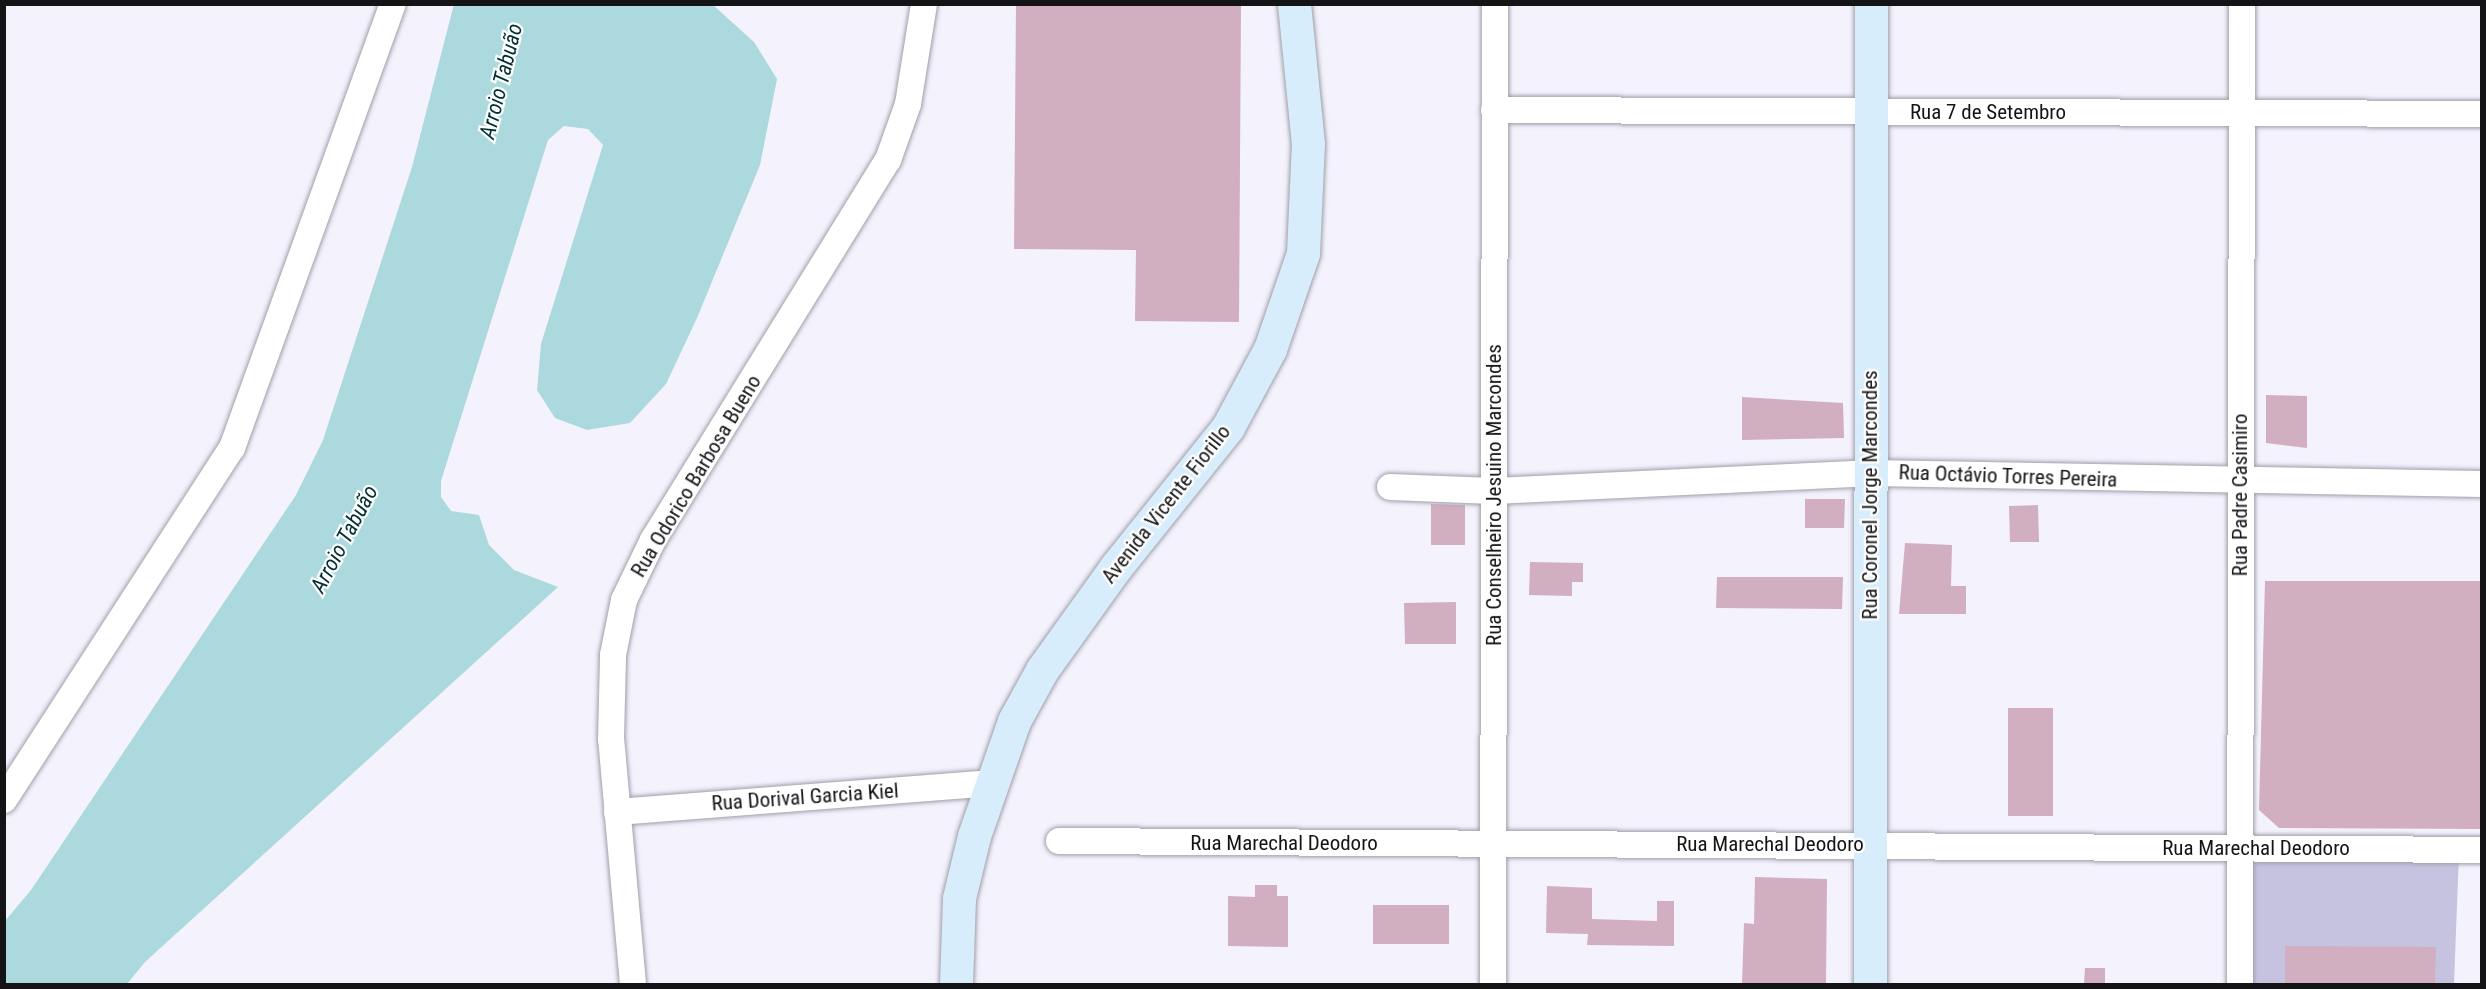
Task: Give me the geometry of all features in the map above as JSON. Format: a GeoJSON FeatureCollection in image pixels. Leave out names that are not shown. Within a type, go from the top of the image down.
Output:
{"type":"FeatureCollection","features":[{"type":"Feature","properties":{"kind":"main road","name":"Avenida Vicente Fiorillo"},"geometry":{"type":"LineString","coordinates":[[956,984],[959,898],[1014,721],[1042,670],[1116,567],[1228,427],[1270,349],[1303,253],[1308,144],[1294,4]]}},
{"type":"Feature","properties":{"kind":"main road","name":"Rua Coronel Jorge Marcondes"},"geometry":{"type":"LineString","coordinates":[[1870,984],[1871,4]]}},
{"type":"Feature","properties":{"kind":"street"},"geometry":{"type":"LineString","coordinates":[[4,800],[232,448],[393,4]]}},
{"type":"Feature","properties":{"kind":"street","name":"Rua Odorico Barbosa Bueno"},"geometry":{"type":"LineString","coordinates":[[633,984],[611,739],[613,655],[624,600],[653,540],[888,160],[908,104],[924,4]]}},
{"type":"Feature","properties":{"kind":"street","name":"Rua Conselheiro Jesuino Marcondes"},"geometry":{"type":"LineString","coordinates":[[1493,984],[1495,4]]}},
{"type":"Feature","properties":{"kind":"street","name":"Rua Padre Casimiro"},"geometry":{"type":"LineString","coordinates":[[2240,984],[2238,848],[2242,4]]}},
{"type":"Feature","properties":{"kind":"street","name":"Rua 7 de Setembro"},"geometry":{"type":"LineString","coordinates":[[1494,110],[2481,114]]}},
{"type":"Feature","properties":{"kind":"street","name":"Rua Octávio Torres Pereira"},"geometry":{"type":"LineString","coordinates":[[1390,487],[1494,490],[1869,472],[2240,483],[2481,484]]}},
{"type":"Feature","properties":{"kind":"street","name":"Rua Dorival Garcia Kiel"},"geometry":{"type":"LineString","coordinates":[[617,812],[993,783]]}},
{"type":"Feature","properties":{"kind":"street","name":"Rua Marechal Deodoro"},"geometry":{"type":"LineString","coordinates":[[1059,842],[1871,844],[2481,850]]}},
{"type":"Feature","properties":{"kind":"shaded area"},"geometry":{"type":"Polygon","coordinates":[[[2244,852],[2459,853],[2454,984],[2244,984],[2244,852]]]}},
{"type":"Feature","properties":{"kind":"water","name":"Arroio Tabuão"},"geometry":{"type":"Polygon","coordinates":[[[454,4],[713,5],[754,42],[777,79],[760,165],[697,318],[666,384],[630,423],[587,430],[555,418],[537,390],[541,344],[603,145],[588,129],[564,126],[548,140],[441,481],[441,497],[451,511],[479,515],[489,545],[514,570],[558,587],[145,962],[127,984],[5,984],[5,921],[31,890],[296,495],[323,440],[412,167],[454,4]]]}},
{"type":"Feature","properties":{"kind":"building"},"geometry":{"type":"Polygon","coordinates":[[[1016,4],[1241,4],[1239,322],[1135,321],[1136,250],[1014,249],[1016,4]]]}},
{"type":"Feature","properties":{"kind":"building"},"geometry":{"type":"Polygon","coordinates":[[[2266,395],[2307,396],[2307,448],[2266,443],[2266,395]]]}},
{"type":"Feature","properties":{"kind":"building"},"geometry":{"type":"Polygon","coordinates":[[[1742,397],[1843,403],[1844,438],[1742,440],[1742,397]]]}},
{"type":"Feature","properties":{"kind":"building"},"geometry":{"type":"Polygon","coordinates":[[[1805,499],[1845,499],[1844,528],[1805,528],[1805,499]]]}},
{"type":"Feature","properties":{"kind":"building"},"geometry":{"type":"Polygon","coordinates":[[[1431,504],[1465,505],[1465,545],[1431,545],[1431,504]]]}},
{"type":"Feature","properties":{"kind":"building"},"geometry":{"type":"Polygon","coordinates":[[[2038,505],[2039,542],[2010,542],[2009,506],[2038,505]]]}},
{"type":"Feature","properties":{"kind":"building"},"geometry":{"type":"Polygon","coordinates":[[[1905,543],[1952,545],[1951,586],[1966,586],[1966,614],[1899,614],[1905,543]]]}},
{"type":"Feature","properties":{"kind":"building"},"geometry":{"type":"Polygon","coordinates":[[[1530,562],[1583,563],[1583,582],[1572,582],[1572,596],[1529,595],[1530,562]]]}},
{"type":"Feature","properties":{"kind":"building"},"geometry":{"type":"Polygon","coordinates":[[[1717,577],[1843,577],[1842,609],[1716,608],[1717,577]]]}},
{"type":"Feature","properties":{"kind":"building"},"geometry":{"type":"Polygon","coordinates":[[[2265,581],[2481,581],[2481,829],[2279,828],[2259,810],[2265,581]]]}},
{"type":"Feature","properties":{"kind":"building"},"geometry":{"type":"Polygon","coordinates":[[[1456,602],[1456,644],[1405,644],[1404,603],[1456,602]]]}},
{"type":"Feature","properties":{"kind":"building"},"geometry":{"type":"Polygon","coordinates":[[[2008,708],[2053,708],[2053,816],[2008,816],[2008,708]]]}},
{"type":"Feature","properties":{"kind":"building"},"geometry":{"type":"Polygon","coordinates":[[[1755,877],[1827,879],[1826,984],[1742,984],[1744,923],[1754,924],[1755,877]]]}},
{"type":"Feature","properties":{"kind":"building"},"geometry":{"type":"Polygon","coordinates":[[[1255,885],[1277,885],[1277,896],[1288,896],[1288,947],[1228,946],[1228,896],[1255,897],[1255,885]]]}},
{"type":"Feature","properties":{"kind":"building"},"geometry":{"type":"Polygon","coordinates":[[[1547,886],[1592,888],[1592,919],[1657,921],[1657,901],[1674,901],[1674,946],[1587,945],[1588,934],[1546,933],[1547,886]]]}},
{"type":"Feature","properties":{"kind":"building"},"geometry":{"type":"Polygon","coordinates":[[[1373,905],[1449,905],[1449,944],[1373,944],[1373,905]]]}},
{"type":"Feature","properties":{"kind":"building"},"geometry":{"type":"Polygon","coordinates":[[[2285,946],[2436,947],[2435,984],[2285,984],[2285,946]]]}},
{"type":"Feature","properties":{"kind":"building"},"geometry":{"type":"Polygon","coordinates":[[[2085,968],[2105,968],[2105,984],[2084,984],[2085,968]]]}}]}
